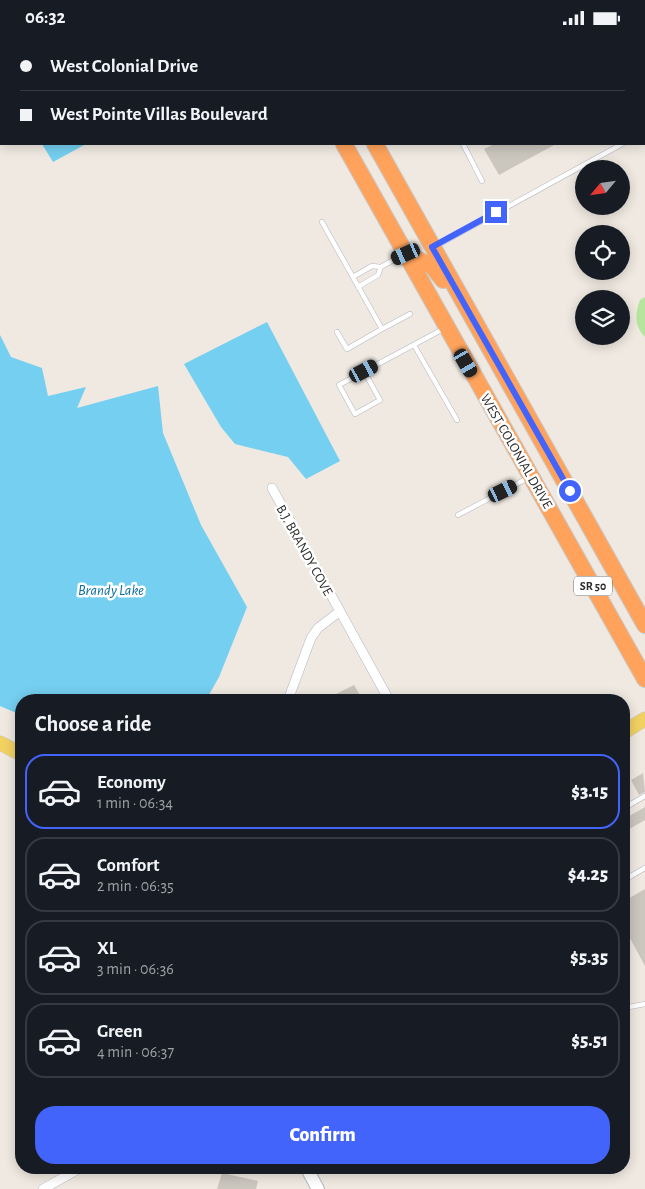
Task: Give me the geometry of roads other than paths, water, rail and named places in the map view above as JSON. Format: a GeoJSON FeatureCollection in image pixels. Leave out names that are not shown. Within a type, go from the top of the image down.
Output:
{"type":"FeatureCollection","features":[{"type":"Feature","properties":{"kind":"highway","name":"WEST COLONIAL DRIVE"},"geometry":{"type":"LineString","coordinates":[[345,145],[645,679]]}},
{"type":"Feature","properties":{"kind":"highway","name":"WEST COLONIAL DRIVE"},"geometry":{"type":"LineString","coordinates":[[378,145],[432,247],[644,620]]}},
{"type":"Feature","properties":{"kind":"highway"},"geometry":{"type":"LineString","coordinates":[[385,217],[412,244],[421,248],[432,247]]}},
{"type":"Feature","properties":{"kind":"highway"},"geometry":{"type":"LineString","coordinates":[[406,254],[432,265],[474,322]]}},
{"type":"Feature","properties":{"kind":"main road"},"geometry":{"type":"LineString","coordinates":[[630,728],[645,719]]}},
{"type":"Feature","properties":{"kind":"main road"},"geometry":{"type":"LineString","coordinates":[[0,743],[15,751]]}},
{"type":"Feature","properties":{"kind":"street","name":"B.J. BRANDY COVE"},"geometry":{"type":"LineString","coordinates":[[272,488],[386,694]]}},
{"type":"Feature","properties":{"kind":"street"},"geometry":{"type":"LineString","coordinates":[[290,694],[311,638],[318,628],[339,612]]}},
{"type":"Feature","properties":{"kind":"street"},"geometry":{"type":"LineString","coordinates":[[43,1189],[70,1174]]}},
{"type":"Feature","properties":{"kind":"street"},"geometry":{"type":"LineString","coordinates":[[310,1174],[318,1189]]}},
{"type":"Feature","properties":{"kind":"lane"},"geometry":{"type":"LineString","coordinates":[[464,145],[482,181]]}},
{"type":"Feature","properties":{"kind":"lane"},"geometry":{"type":"LineString","coordinates":[[432,247],[620,145]]}},
{"type":"Feature","properties":{"kind":"lane"},"geometry":{"type":"LineString","coordinates":[[322,222],[382,329]]}},
{"type":"Feature","properties":{"kind":"lane"},"geometry":{"type":"LineString","coordinates":[[353,277],[372,266],[380,267],[406,254]]}},
{"type":"Feature","properties":{"kind":"lane"},"geometry":{"type":"LineString","coordinates":[[358,287],[378,275],[380,267]]}},
{"type":"Feature","properties":{"kind":"lane"},"geometry":{"type":"LineString","coordinates":[[337,332],[347,349],[410,315]]}},
{"type":"Feature","properties":{"kind":"lane"},"geometry":{"type":"LineString","coordinates":[[364,371],[380,400],[355,414],[339,385],[364,371],[414,345],[446,327]]}},
{"type":"Feature","properties":{"kind":"lane"},"geometry":{"type":"LineString","coordinates":[[414,345],[457,420]]}},
{"type":"Feature","properties":{"kind":"lane"},"geometry":{"type":"LineString","coordinates":[[458,515],[531,476]]}},
{"type":"Feature","properties":{"kind":"lane"},"geometry":{"type":"LineString","coordinates":[[630,805],[645,796]]}},
{"type":"Feature","properties":{"kind":"lane"},"geometry":{"type":"LineString","coordinates":[[630,877],[645,869]]}},
{"type":"Feature","properties":{"kind":"lane"},"geometry":{"type":"LineString","coordinates":[[630,1007],[645,1004]]}},
{"type":"Feature","properties":{"kind":"water"},"geometry":{"type":"Polygon","coordinates":[[[43,145],[84,145],[53,162],[43,145]]]}},
{"type":"Feature","properties":{"kind":"water"},"geometry":{"type":"Polygon","coordinates":[[[267,322],[340,461],[306,479],[288,457],[235,444],[221,427],[184,364],[267,322]]]}},
{"type":"Feature","properties":{"kind":"water","name":"Brandy Lake"},"geometry":{"type":"Polygon","coordinates":[[[0,335],[11,357],[42,368],[48,396],[86,387],[77,408],[158,386],[163,433],[201,525],[247,607],[219,677],[209,694],[15,694],[15,712],[0,706],[0,335]]]}}]}
